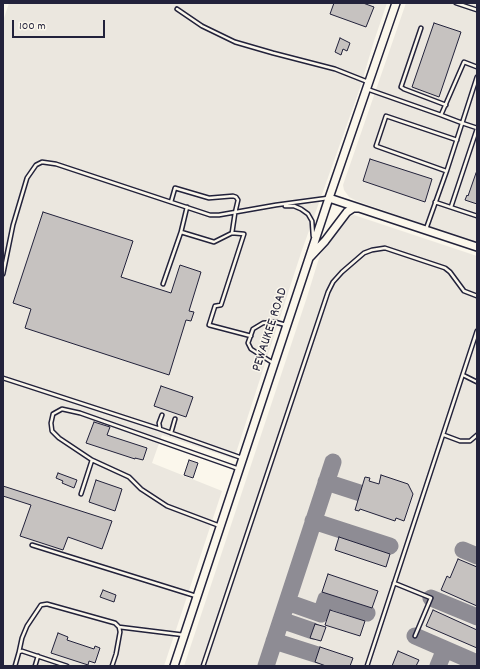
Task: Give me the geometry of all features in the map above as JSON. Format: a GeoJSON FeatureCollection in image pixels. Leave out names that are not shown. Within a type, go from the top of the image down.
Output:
{"type":"FeatureCollection","features":[{"type":"Feature","properties":{"kind":"main road","name":"PEWAUKEE ROAD"},"geometry":{"type":"LineString","coordinates":[[174,666],[311,251],[396,3]]}},
{"type":"Feature","properties":{"kind":"main road"},"geometry":{"type":"LineString","coordinates":[[329,198],[477,247]]}},
{"type":"Feature","properties":{"kind":"main road"},"geometry":{"type":"LineString","coordinates":[[309,259],[347,212],[354,208],[359,208]]}},
{"type":"Feature","properties":{"kind":"lane"},"geometry":{"type":"LineString","coordinates":[[456,3],[477,10]]}},
{"type":"Feature","properties":{"kind":"lane"},"geometry":{"type":"LineString","coordinates":[[177,9],[202,26],[235,42],[335,69],[367,86],[477,128],[451,207]]}},
{"type":"Feature","properties":{"kind":"lane"},"geometry":{"type":"LineString","coordinates":[[421,28],[401,87],[446,105]]}},
{"type":"Feature","properties":{"kind":"lane"},"geometry":{"type":"LineString","coordinates":[[441,114],[464,62],[477,67]]}},
{"type":"Feature","properties":{"kind":"lane"},"geometry":{"type":"LineString","coordinates":[[425,230],[436,202],[477,77]]}},
{"type":"Feature","properties":{"kind":"lane"},"geometry":{"type":"LineString","coordinates":[[446,171],[376,146],[386,116],[457,140]]}},
{"type":"Feature","properties":{"kind":"lane"},"geometry":{"type":"LineString","coordinates":[[3,274],[13,225],[27,178],[36,165],[42,162],[56,164],[210,215],[219,215],[329,198]]}},
{"type":"Feature","properties":{"kind":"lane"},"geometry":{"type":"LineString","coordinates":[[171,202],[175,188],[208,198],[236,197],[238,200],[232,233]]}},
{"type":"Feature","properties":{"kind":"lane"},"geometry":{"type":"LineString","coordinates":[[436,202],[477,216]]}},
{"type":"Feature","properties":{"kind":"lane"},"geometry":{"type":"LineString","coordinates":[[276,205],[294,206],[308,214],[312,221],[314,231],[311,251]]}},
{"type":"Feature","properties":{"kind":"lane"},"geometry":{"type":"LineString","coordinates":[[163,284],[181,232],[187,207]]}},
{"type":"Feature","properties":{"kind":"lane"},"geometry":{"type":"LineString","coordinates":[[181,232],[214,242],[232,233],[244,234],[221,305],[215,306],[209,325],[250,336]]}},
{"type":"Feature","properties":{"kind":"lane"},"geometry":{"type":"LineString","coordinates":[[203,666],[333,282],[364,253],[385,248],[445,268],[450,272],[464,291],[477,296]]}},
{"type":"Feature","properties":{"kind":"lane"},"geometry":{"type":"LineString","coordinates":[[274,363],[251,350],[248,343],[250,336],[253,329],[263,323],[275,322],[287,325]]}},
{"type":"Feature","properties":{"kind":"lane"},"geometry":{"type":"LineString","coordinates":[[367,666],[477,331]]}},
{"type":"Feature","properties":{"kind":"lane"},"geometry":{"type":"LineString","coordinates":[[463,375],[477,382]]}},
{"type":"Feature","properties":{"kind":"lane"},"geometry":{"type":"LineString","coordinates":[[3,378],[160,429],[243,458]]}},
{"type":"Feature","properties":{"kind":"lane"},"geometry":{"type":"LineString","coordinates":[[220,526],[167,506],[141,489],[129,477],[92,460],[59,438],[52,431],[51,423],[53,414],[62,409],[80,413],[239,469]]}},
{"type":"Feature","properties":{"kind":"lane"},"geometry":{"type":"LineString","coordinates":[[160,429],[159,423],[162,415]]}},
{"type":"Feature","properties":{"kind":"lane"},"geometry":{"type":"LineString","coordinates":[[171,433],[175,419]]}},
{"type":"Feature","properties":{"kind":"lane"},"geometry":{"type":"LineString","coordinates":[[444,435],[460,441],[470,441],[477,435]]}},
{"type":"Feature","properties":{"kind":"lane"},"geometry":{"type":"LineString","coordinates":[[81,494],[92,460]]}},
{"type":"Feature","properties":{"kind":"lane"},"geometry":{"type":"LineString","coordinates":[[32,545],[197,596]]}},
{"type":"Feature","properties":{"kind":"lane"},"geometry":{"type":"LineString","coordinates":[[394,583],[431,598],[415,636]]}},
{"type":"Feature","properties":{"kind":"lane"},"geometry":{"type":"LineString","coordinates":[[15,666],[24,632],[37,609],[41,605],[47,604],[65,608],[115,623],[119,627],[184,635]]}},
{"type":"Feature","properties":{"kind":"lane"},"geometry":{"type":"LineString","coordinates":[[112,666],[119,639],[119,627]]}},
{"type":"Feature","properties":{"kind":"lane"},"geometry":{"type":"LineString","coordinates":[[19,652],[22,651],[67,666]]}},
{"type":"Feature","properties":{"kind":"lane"},"geometry":{"type":"LineString","coordinates":[[35,666],[38,656]]}},
{"type":"Feature","properties":{"kind":"shaded area"},"geometry":{"type":"Polygon","coordinates":[[[9,3],[387,3],[360,88],[301,253],[234,459],[162,435],[152,463],[222,491],[164,666],[3,666],[3,21],[9,3]]]}},
{"type":"Feature","properties":{"kind":"shaded area"},"geometry":{"type":"Polygon","coordinates":[[[406,3],[477,3],[477,243],[357,201],[349,197],[344,190],[343,185],[406,3]]]}},
{"type":"Feature","properties":{"kind":"shaded area"},"geometry":{"type":"Polygon","coordinates":[[[354,215],[477,256],[477,666],[184,666],[320,255],[345,218],[354,215]]]}},
{"type":"Feature","properties":{"kind":"building"},"geometry":{"type":"Polygon","coordinates":[[[334,3],[363,3],[374,7],[366,27],[330,14],[334,3]]]}},
{"type":"Feature","properties":{"kind":"building"},"geometry":{"type":"Polygon","coordinates":[[[434,23],[461,32],[439,97],[412,87],[434,23]]]}},
{"type":"Feature","properties":{"kind":"building"},"geometry":{"type":"Polygon","coordinates":[[[340,38],[350,43],[347,51],[343,49],[341,55],[335,52],[340,38]]]}},
{"type":"Feature","properties":{"kind":"building"},"geometry":{"type":"Polygon","coordinates":[[[370,159],[432,179],[425,202],[363,181],[370,159]]]}},
{"type":"Feature","properties":{"kind":"building"},"geometry":{"type":"Polygon","coordinates":[[[476,173],[477,204],[465,200],[467,195],[468,196],[476,173]]]}},
{"type":"Feature","properties":{"kind":"building"},"geometry":{"type":"Polygon","coordinates":[[[43,212],[133,241],[121,277],[171,293],[180,265],[201,272],[189,311],[194,312],[191,321],[186,320],[169,375],[25,328],[31,309],[13,303],[43,212]]]}},
{"type":"Feature","properties":{"kind":"building"},"geometry":{"type":"Polygon","coordinates":[[[161,386],[193,397],[186,417],[154,406],[161,386]]]}},
{"type":"Feature","properties":{"kind":"building"},"geometry":{"type":"Polygon","coordinates":[[[94,422],[110,427],[107,435],[147,448],[143,460],[135,459],[86,443],[94,422]]]}},
{"type":"Feature","properties":{"kind":"building"},"geometry":{"type":"Polygon","coordinates":[[[189,460],[198,463],[193,478],[184,475],[189,460]]]}},
{"type":"Feature","properties":{"kind":"building"},"geometry":{"type":"Polygon","coordinates":[[[58,473],[77,480],[74,488],[62,483],[63,481],[56,478],[58,473]]]}},
{"type":"Feature","properties":{"kind":"building"},"geometry":{"type":"Polygon","coordinates":[[[381,475],[408,484],[413,494],[404,521],[396,518],[395,521],[360,509],[359,511],[355,510],[365,477],[370,478],[369,481],[379,484],[381,475]]]}},
{"type":"Feature","properties":{"kind":"building"},"geometry":{"type":"Polygon","coordinates":[[[96,480],[122,489],[115,511],[89,502],[96,480]]]}},
{"type":"Feature","properties":{"kind":"building"},"geometry":{"type":"Polygon","coordinates":[[[3,486],[112,521],[102,549],[68,537],[63,550],[20,536],[31,505],[3,496],[3,486]]]}},
{"type":"Feature","properties":{"kind":"building"},"geometry":{"type":"Polygon","coordinates":[[[339,537],[390,554],[386,567],[335,550],[339,537]]]}},
{"type":"Feature","properties":{"kind":"building"},"geometry":{"type":"Polygon","coordinates":[[[458,559],[477,567],[477,606],[441,590],[447,576],[450,578],[458,559]]]}},
{"type":"Feature","properties":{"kind":"building"},"geometry":{"type":"Polygon","coordinates":[[[328,574],[378,591],[372,608],[322,592],[328,574]]]}},
{"type":"Feature","properties":{"kind":"building"},"geometry":{"type":"Polygon","coordinates":[[[103,590],[116,595],[114,602],[100,597],[103,590]]]}},
{"type":"Feature","properties":{"kind":"building"},"geometry":{"type":"Polygon","coordinates":[[[330,610],[365,621],[360,636],[325,625],[330,610]]]}},
{"type":"Feature","properties":{"kind":"building"},"geometry":{"type":"Polygon","coordinates":[[[433,610],[477,630],[477,648],[426,626],[433,610]]]}},
{"type":"Feature","properties":{"kind":"building"},"geometry":{"type":"Polygon","coordinates":[[[315,624],[326,627],[321,641],[310,638],[315,624]]]}},
{"type":"Feature","properties":{"kind":"building"},"geometry":{"type":"Polygon","coordinates":[[[58,633],[68,637],[67,640],[94,649],[95,646],[100,648],[95,663],[89,661],[88,665],[51,653],[58,633]]]}},
{"type":"Feature","properties":{"kind":"building"},"geometry":{"type":"Polygon","coordinates":[[[320,647],[353,658],[350,666],[326,666],[315,662],[320,647]]]}},
{"type":"Feature","properties":{"kind":"building"},"geometry":{"type":"Polygon","coordinates":[[[398,651],[419,660],[416,666],[392,666],[398,651]]]}},
{"type":"Feature","properties":{"kind":"taxiway"},"geometry":{"type":"LineString","coordinates":[[266,666],[333,462]]}},
{"type":"Feature","properties":{"kind":"taxiway"},"geometry":{"type":"LineString","coordinates":[[326,482],[360,493]]}},
{"type":"Feature","properties":{"kind":"taxiway"},"geometry":{"type":"LineString","coordinates":[[313,521],[390,546]]}},
{"type":"Feature","properties":{"kind":"taxiway"},"geometry":{"type":"LineString","coordinates":[[463,550],[477,556]]}},
{"type":"Feature","properties":{"kind":"taxiway"},"geometry":{"type":"LineString","coordinates":[[431,598],[477,617]]}},
{"type":"Feature","properties":{"kind":"taxiway"},"geometry":{"type":"LineString","coordinates":[[287,602],[321,614],[326,599],[367,613]]}},
{"type":"Feature","properties":{"kind":"taxiway"},"geometry":{"type":"LineString","coordinates":[[281,620],[313,631]]}},
{"type":"Feature","properties":{"kind":"taxiway"},"geometry":{"type":"LineString","coordinates":[[415,636],[477,663]]}},
{"type":"Feature","properties":{"kind":"taxiway"},"geometry":{"type":"LineString","coordinates":[[274,641],[318,655]]}},
{"type":"Feature","properties":{"kind":"taxiway"},"geometry":{"type":"LineString","coordinates":[[438,666],[445,649]]}}]}
